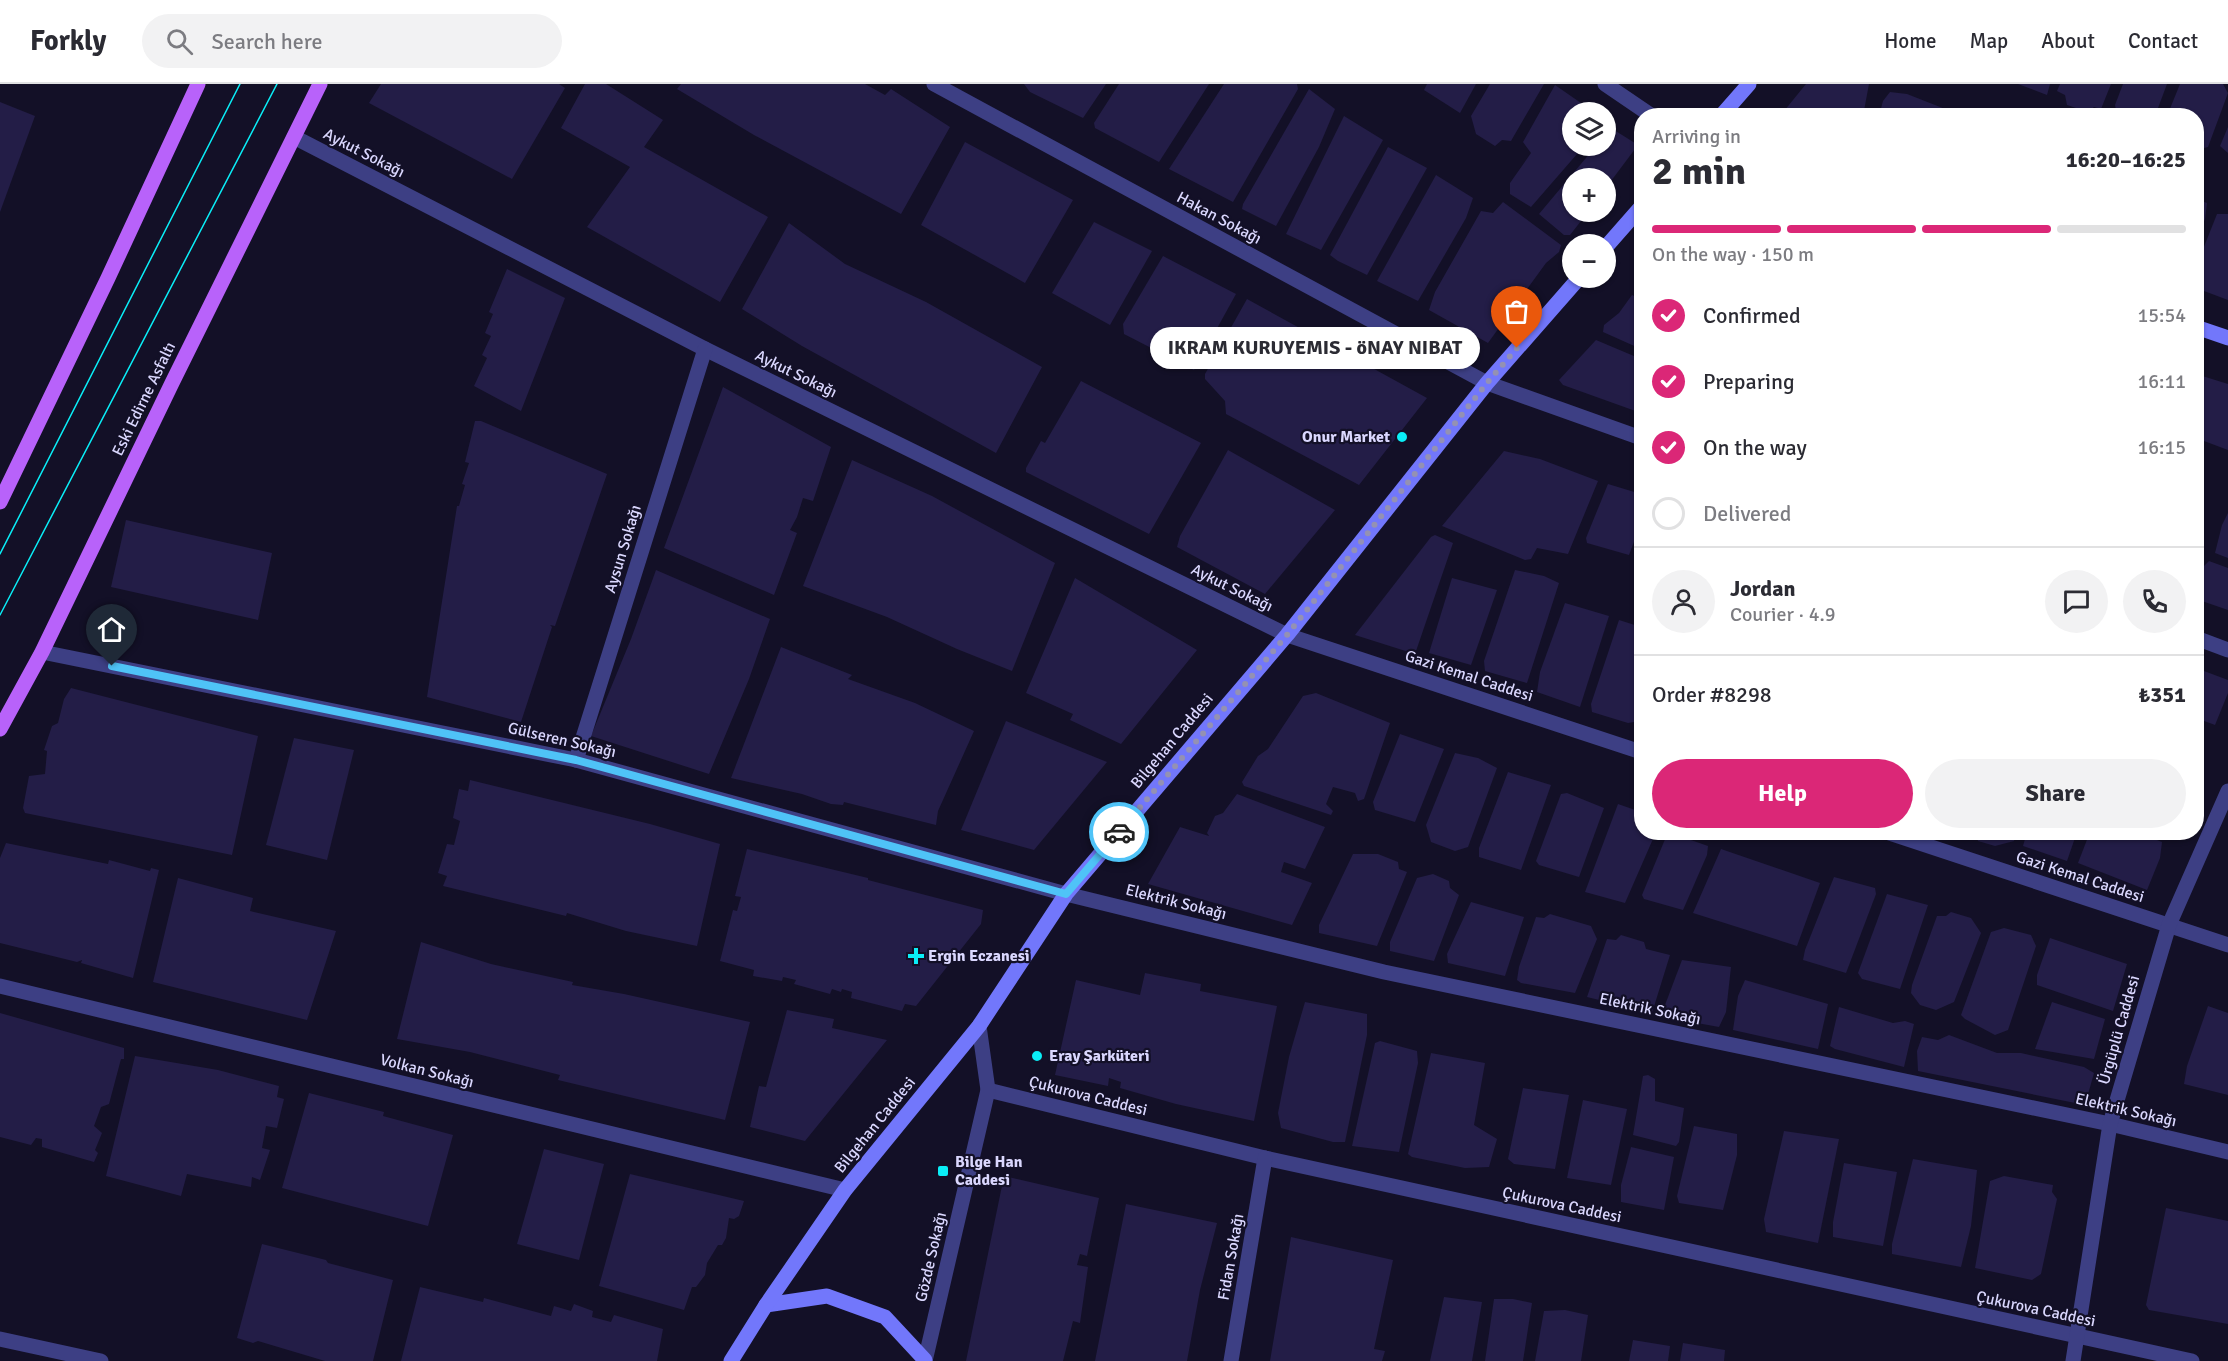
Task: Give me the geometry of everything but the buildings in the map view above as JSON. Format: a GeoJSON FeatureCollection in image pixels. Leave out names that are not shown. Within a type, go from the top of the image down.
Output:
{"type":"FeatureCollection","features":[{"type":"Feature","properties":{"kind":"main road"},"geometry":{"type":"LineString","coordinates":[[0,502],[198,84]]}},
{"type":"Feature","properties":{"kind":"main road","name":"Eski Edirne Asfaltı"},"geometry":{"type":"LineString","coordinates":[[0,729],[42,652],[320,84]]}},
{"type":"Feature","properties":{"kind":"street","name":"Hakan Sokağı"},"geometry":{"type":"LineString","coordinates":[[934,84],[1487,383],[1634,436]]}},
{"type":"Feature","properties":{"kind":"street"},"geometry":{"type":"LineString","coordinates":[[1605,84],[1640,108]]}},
{"type":"Feature","properties":{"kind":"street"},"geometry":{"type":"LineString","coordinates":[[1728,108],[1749,84]]}},
{"type":"Feature","properties":{"kind":"street","name":"Aykut Sokağı"},"geometry":{"type":"LineString","coordinates":[[294,137],[705,349],[1287,635]]}},
{"type":"Feature","properties":{"kind":"street"},"geometry":{"type":"LineString","coordinates":[[1616,235],[1634,215]]}},
{"type":"Feature","properties":{"kind":"street","name":"Bilgehan Caddesi"},"geometry":{"type":"LineString","coordinates":[[731,1361],[766,1305],[845,1191],[979,1026],[1066,894],[1287,635],[1487,383],[1570,288]]}},
{"type":"Feature","properties":{"kind":"street"},"geometry":{"type":"LineString","coordinates":[[2204,330],[2228,338]]}},
{"type":"Feature","properties":{"kind":"street","name":"Aysun Sokağı"},"geometry":{"type":"LineString","coordinates":[[576,760],[705,349]]}},
{"type":"Feature","properties":{"kind":"street","name":"Gazi Kemal Caddesi"},"geometry":{"type":"LineString","coordinates":[[1287,635],[1634,750]]}},
{"type":"Feature","properties":{"kind":"street"},"geometry":{"type":"LineString","coordinates":[[2204,641],[2228,650]]}},
{"type":"Feature","properties":{"kind":"street","name":"Gülseren Sokağı"},"geometry":{"type":"LineString","coordinates":[[42,652],[576,760],[1066,894]]}},
{"type":"Feature","properties":{"kind":"street","name":"Ürgüplü Caddesi"},"geometry":{"type":"LineString","coordinates":[[2073,1361],[2110,1124],[2169,925],[2228,791]]}},
{"type":"Feature","properties":{"kind":"street","name":"Gazi Kemal Caddesi"},"geometry":{"type":"LineString","coordinates":[[1910,840],[2228,945]]}},
{"type":"Feature","properties":{"kind":"street","name":"Elektrik Sokağı"},"geometry":{"type":"LineString","coordinates":[[1066,894],[1384,972],[2110,1124],[2228,1152]]}},
{"type":"Feature","properties":{"kind":"street","name":"Volkan Sokağı"},"geometry":{"type":"LineString","coordinates":[[0,987],[845,1191]]}},
{"type":"Feature","properties":{"kind":"street"},"geometry":{"type":"LineString","coordinates":[[979,1026],[987,1090]]}},
{"type":"Feature","properties":{"kind":"street","name":"Çukurova Caddesi"},"geometry":{"type":"LineString","coordinates":[[987,1090],[1265,1158],[2192,1361]]}},
{"type":"Feature","properties":{"kind":"street","name":"Gözde Sokağı"},"geometry":{"type":"LineString","coordinates":[[925,1360],[987,1090]]}},
{"type":"Feature","properties":{"kind":"street","name":"Fidan Sokağı"},"geometry":{"type":"LineString","coordinates":[[1231,1361],[1265,1158]]}},
{"type":"Feature","properties":{"kind":"street"},"geometry":{"type":"LineString","coordinates":[[766,1305],[827,1296],[885,1317],[925,1360]]}},
{"type":"Feature","properties":{"kind":"street"},"geometry":{"type":"LineString","coordinates":[[0,1340],[101,1361]]}},
{"type":"Feature","properties":{"kind":"tram line"},"geometry":{"type":"LineString","coordinates":[[0,554],[240,84]]}},
{"type":"Feature","properties":{"kind":"tram line"},"geometry":{"type":"LineString","coordinates":[[0,615],[277,84]]}},
{"type":"Feature","properties":{"kind":"way so far"},"geometry":{"type":"LineString","coordinates":[[1119,832],[1287,635],[1517,348]]}},
{"type":"Feature","properties":{"kind":"place","name":"IKRAM KURUYEMIS - öNAY NIBAT"},"geometry":{"type":"Point","coordinates":[1517,348]}},
{"type":"Feature","properties":{"kind":"place","name":"Onur Market"},"geometry":{"type":"Point","coordinates":[1402,437]}},
{"type":"Feature","properties":{"kind":"place","name":"Ergin Eczanesi"},"geometry":{"type":"Point","coordinates":[916,956]}},
{"type":"Feature","properties":{"kind":"place","name":"Eray Şarküteri"},"geometry":{"type":"Point","coordinates":[1037,1056]}},
{"type":"Feature","properties":{"kind":"place","name":"Bilge Han Caddesi"},"geometry":{"type":"Point","coordinates":[943,1171]}},
{"type":"Feature","properties":{"kind":"route"},"geometry":{"type":"LineString","coordinates":[[112,666],[576,760],[1066,894],[1119,832]]}}]}
